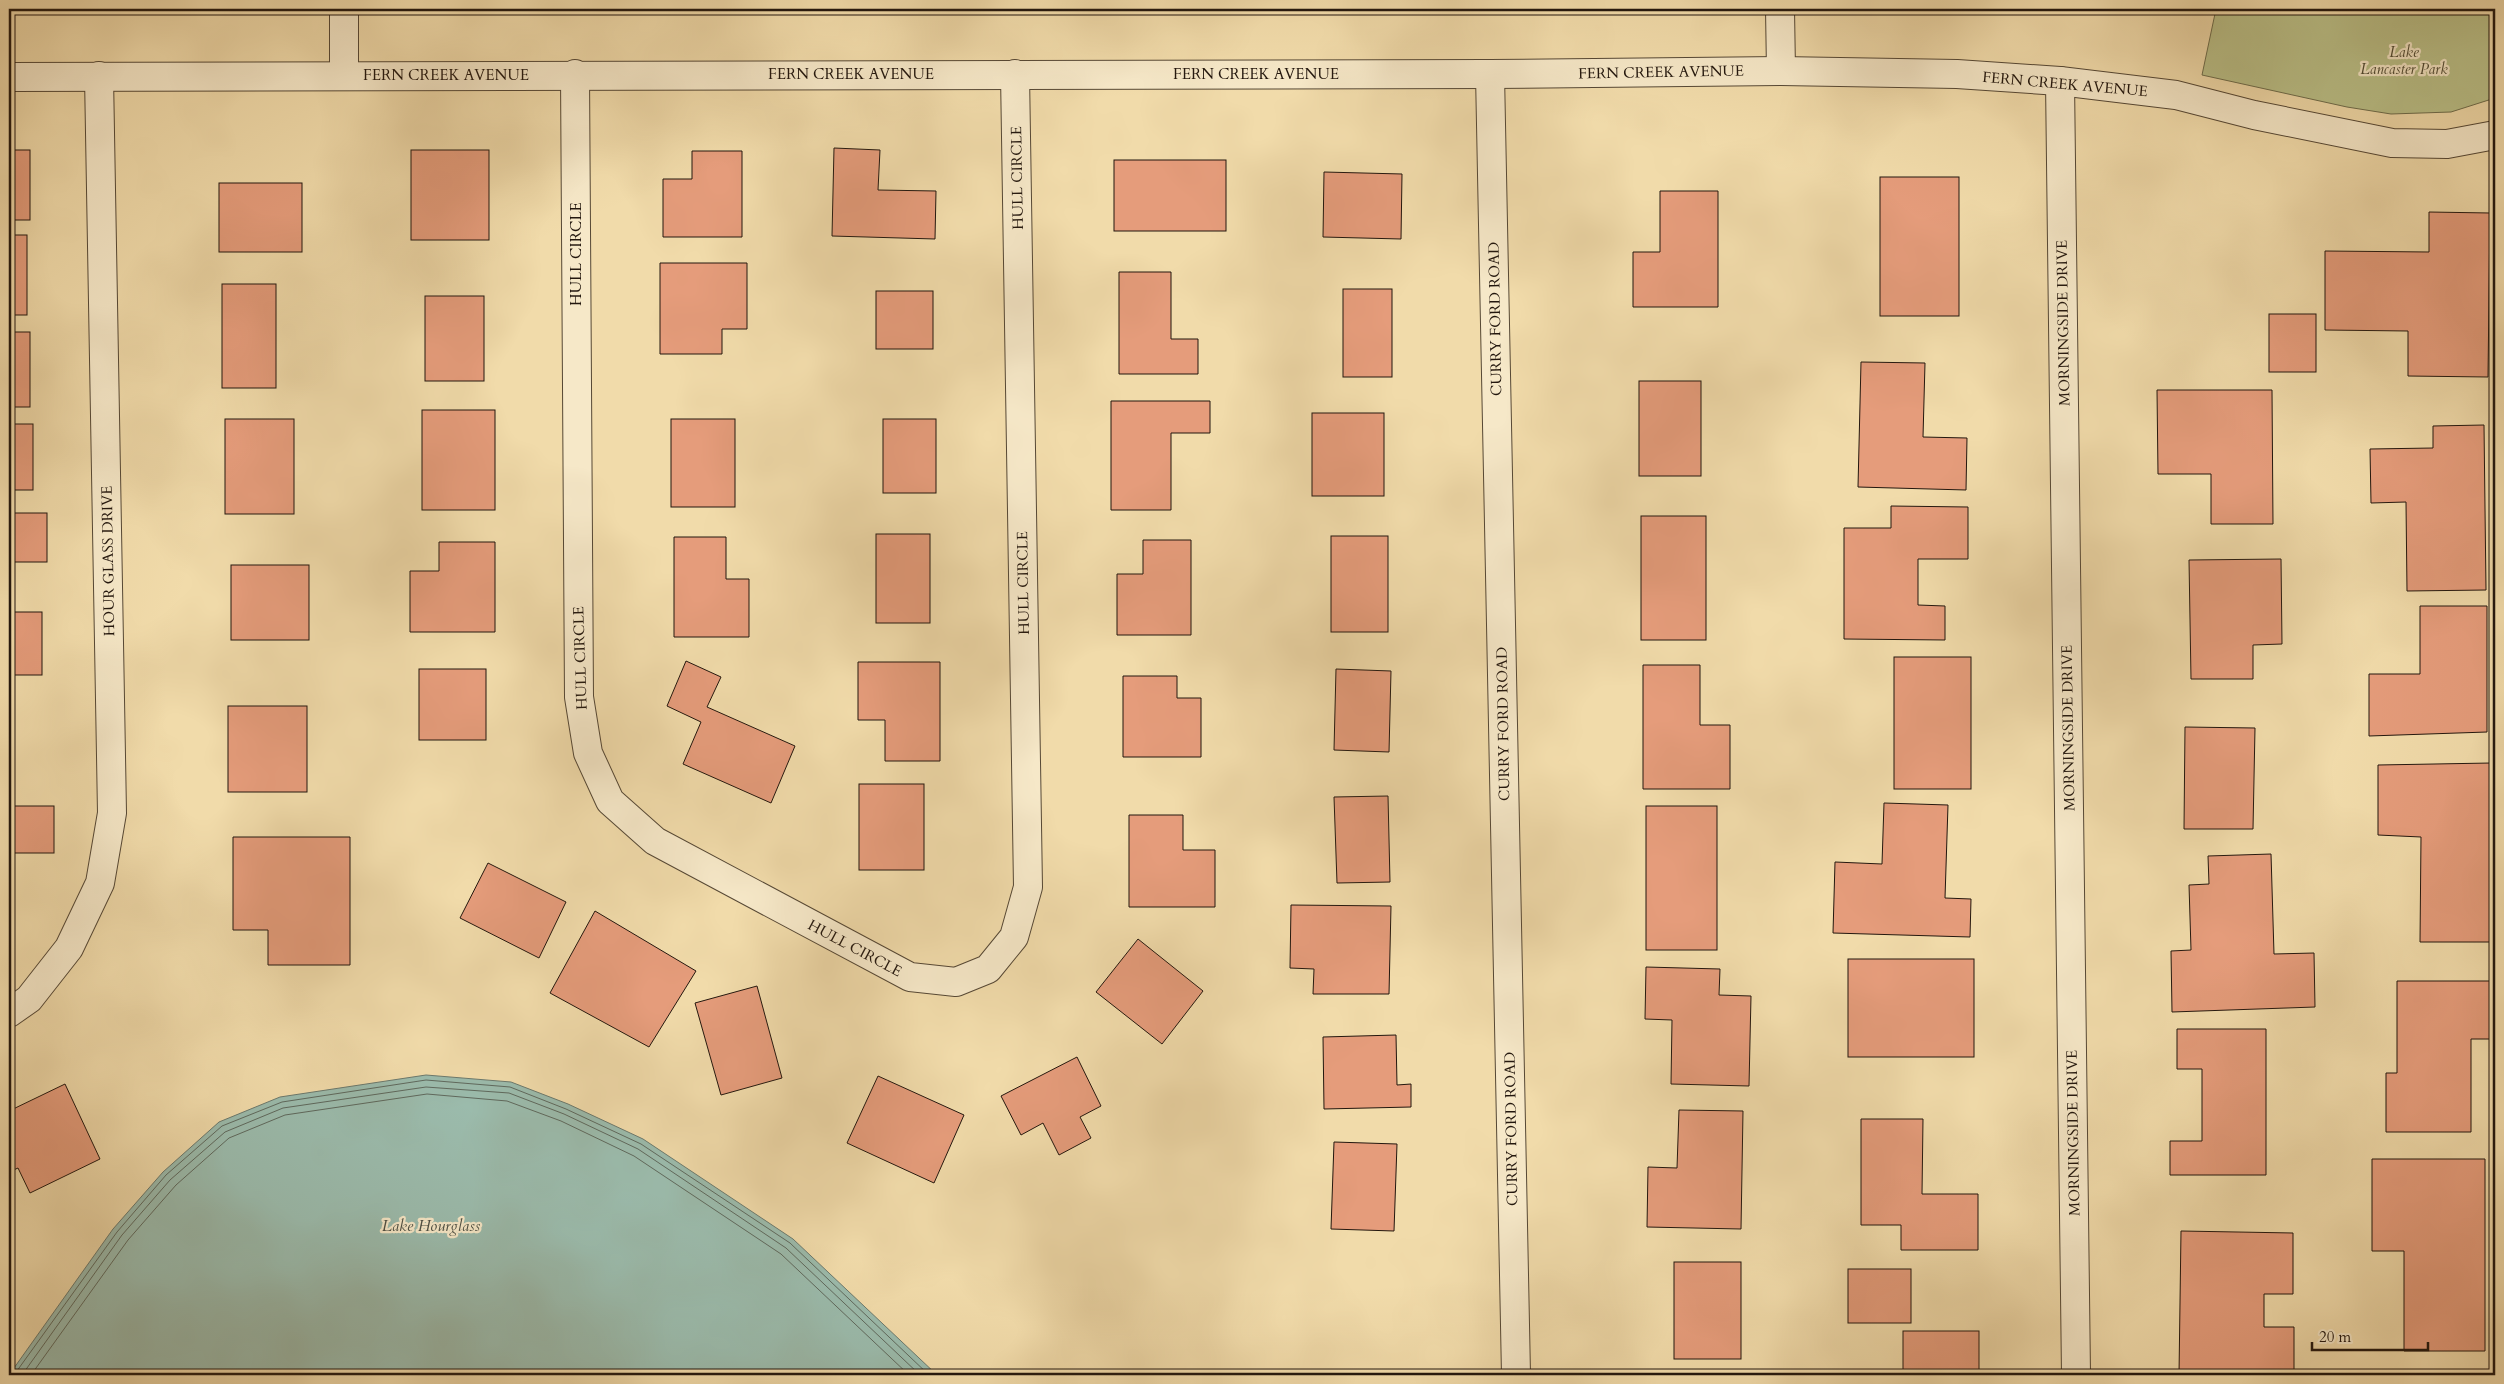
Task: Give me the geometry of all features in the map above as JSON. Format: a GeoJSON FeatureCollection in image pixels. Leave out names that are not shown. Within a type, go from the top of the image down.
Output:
{"type":"FeatureCollection","features":[{"type":"Feature","properties":{"kind":"street"},"geometry":{"type":"LineString","coordinates":[[344,9],[344,76]]}},
{"type":"Feature","properties":{"kind":"street"},"geometry":{"type":"LineString","coordinates":[[1780,9],[1781,71]]}},
{"type":"Feature","properties":{"kind":"street","name":"FERN CREEK AVENUE"},"geometry":{"type":"LineString","coordinates":[[9,76],[1490,74],[1781,71],[1957,74],[2060,81],[2176,95],[2254,115],[2392,143],[2447,144],[2495,135]]}},
{"type":"Feature","properties":{"kind":"street","name":"HULL CIRCLE"},"geometry":{"type":"LineString","coordinates":[[575,74],[579,696],[588,752],[610,801],[655,840],[910,977],[956,982],[988,968],[1014,937],[1028,887],[1015,74]]}},
{"type":"Feature","properties":{"kind":"street","name":"CURRY FORD ROAD"},"geometry":{"type":"LineString","coordinates":[[1490,74],[1516,1375]]}},
{"type":"Feature","properties":{"kind":"street","name":"HOUR GLASS DRIVE"},"geometry":{"type":"LineString","coordinates":[[9,1013],[29,999],[69,948],[100,883],[112,813],[99,76]]}},
{"type":"Feature","properties":{"kind":"street","name":"MORNINGSIDE DRIVE"},"geometry":{"type":"LineString","coordinates":[[2060,81],[2076,1375]]}},
{"type":"Feature","properties":{"kind":"green space","name":"Lake Lancaster Park"},"geometry":{"type":"Polygon","coordinates":[[[2216,9],[2495,9],[2495,98],[2451,112],[2391,114],[2347,107],[2202,75],[2216,9]]]}},
{"type":"Feature","properties":{"kind":"water","name":"Lake Hourglass"},"geometry":{"type":"Polygon","coordinates":[[[426,1075],[511,1082],[568,1104],[643,1139],[793,1239],[937,1375],[9,1375],[113,1229],[163,1172],[219,1122],[280,1097],[426,1075]]]}},
{"type":"Feature","properties":{"kind":"building"},"geometry":{"type":"Polygon","coordinates":[[[834,148],[880,150],[878,190],[936,191],[935,239],[832,236],[834,148]]]}},
{"type":"Feature","properties":{"kind":"building"},"geometry":{"type":"Polygon","coordinates":[[[9,150],[30,150],[30,220],[9,220],[9,150]]]}},
{"type":"Feature","properties":{"kind":"building"},"geometry":{"type":"Polygon","coordinates":[[[411,150],[489,150],[489,240],[411,240],[411,150]]]}},
{"type":"Feature","properties":{"kind":"building"},"geometry":{"type":"Polygon","coordinates":[[[692,151],[742,151],[742,237],[663,237],[663,179],[692,179],[692,151]]]}},
{"type":"Feature","properties":{"kind":"building"},"geometry":{"type":"Polygon","coordinates":[[[1114,160],[1226,160],[1226,231],[1114,231],[1114,160]]]}},
{"type":"Feature","properties":{"kind":"building"},"geometry":{"type":"Polygon","coordinates":[[[1324,172],[1402,174],[1401,239],[1323,237],[1324,172]]]}},
{"type":"Feature","properties":{"kind":"building"},"geometry":{"type":"Polygon","coordinates":[[[1880,177],[1959,177],[1959,316],[1880,316],[1880,177]]]}},
{"type":"Feature","properties":{"kind":"building"},"geometry":{"type":"Polygon","coordinates":[[[219,183],[302,183],[302,252],[219,252],[219,183]]]}},
{"type":"Feature","properties":{"kind":"building"},"geometry":{"type":"Polygon","coordinates":[[[1660,191],[1718,191],[1718,307],[1633,307],[1633,252],[1660,252],[1660,191]]]}},
{"type":"Feature","properties":{"kind":"building"},"geometry":{"type":"Polygon","coordinates":[[[2429,212],[2490,213],[2488,377],[2408,376],[2408,331],[2325,330],[2325,251],[2429,252],[2429,212]]]}},
{"type":"Feature","properties":{"kind":"building"},"geometry":{"type":"Polygon","coordinates":[[[9,235],[27,235],[27,315],[9,315],[9,235]]]}},
{"type":"Feature","properties":{"kind":"building"},"geometry":{"type":"Polygon","coordinates":[[[660,263],[747,263],[747,329],[722,329],[722,354],[660,354],[660,263]]]}},
{"type":"Feature","properties":{"kind":"building"},"geometry":{"type":"Polygon","coordinates":[[[1119,272],[1171,272],[1171,339],[1198,339],[1198,374],[1119,374],[1119,272]]]}},
{"type":"Feature","properties":{"kind":"building"},"geometry":{"type":"Polygon","coordinates":[[[222,284],[276,284],[276,388],[222,388],[222,284]]]}},
{"type":"Feature","properties":{"kind":"building"},"geometry":{"type":"Polygon","coordinates":[[[1343,289],[1392,289],[1392,377],[1343,377],[1343,289]]]}},
{"type":"Feature","properties":{"kind":"building"},"geometry":{"type":"Polygon","coordinates":[[[876,291],[933,291],[933,349],[876,349],[876,291]]]}},
{"type":"Feature","properties":{"kind":"building"},"geometry":{"type":"Polygon","coordinates":[[[425,296],[484,296],[484,381],[425,381],[425,296]]]}},
{"type":"Feature","properties":{"kind":"building"},"geometry":{"type":"Polygon","coordinates":[[[2269,314],[2316,314],[2316,372],[2269,372],[2269,314]]]}},
{"type":"Feature","properties":{"kind":"building"},"geometry":{"type":"Polygon","coordinates":[[[9,332],[30,332],[30,407],[9,407],[9,332]]]}},
{"type":"Feature","properties":{"kind":"building"},"geometry":{"type":"Polygon","coordinates":[[[1861,362],[1925,363],[1923,437],[1967,438],[1966,490],[1858,487],[1861,362]]]}},
{"type":"Feature","properties":{"kind":"building"},"geometry":{"type":"Polygon","coordinates":[[[1639,381],[1701,381],[1701,476],[1639,476],[1639,381]]]}},
{"type":"Feature","properties":{"kind":"building"},"geometry":{"type":"Polygon","coordinates":[[[2157,390],[2272,390],[2273,524],[2211,524],[2211,474],[2158,474],[2157,390]]]}},
{"type":"Feature","properties":{"kind":"building"},"geometry":{"type":"Polygon","coordinates":[[[1111,401],[1210,401],[1210,433],[1171,433],[1171,510],[1111,510],[1111,401]]]}},
{"type":"Feature","properties":{"kind":"building"},"geometry":{"type":"Polygon","coordinates":[[[422,410],[495,410],[495,510],[422,510],[422,410]]]}},
{"type":"Feature","properties":{"kind":"building"},"geometry":{"type":"Polygon","coordinates":[[[1312,413],[1384,413],[1384,496],[1312,496],[1312,413]]]}},
{"type":"Feature","properties":{"kind":"building"},"geometry":{"type":"Polygon","coordinates":[[[225,419],[294,419],[294,514],[225,514],[225,419]]]}},
{"type":"Feature","properties":{"kind":"building"},"geometry":{"type":"Polygon","coordinates":[[[671,419],[735,419],[735,507],[671,507],[671,419]]]}},
{"type":"Feature","properties":{"kind":"building"},"geometry":{"type":"Polygon","coordinates":[[[883,419],[936,419],[936,493],[883,493],[883,419]]]}},
{"type":"Feature","properties":{"kind":"building"},"geometry":{"type":"Polygon","coordinates":[[[9,424],[33,424],[33,490],[9,490],[9,424]]]}},
{"type":"Feature","properties":{"kind":"building"},"geometry":{"type":"Polygon","coordinates":[[[2484,425],[2486,590],[2407,591],[2406,502],[2371,503],[2370,449],[2433,448],[2433,426],[2484,425]]]}},
{"type":"Feature","properties":{"kind":"building"},"geometry":{"type":"Polygon","coordinates":[[[1891,506],[1968,507],[1968,559],[1918,559],[1918,605],[1945,606],[1945,640],[1844,639],[1844,528],[1891,528],[1891,506]]]}},
{"type":"Feature","properties":{"kind":"building"},"geometry":{"type":"Polygon","coordinates":[[[9,513],[47,513],[47,562],[9,562],[9,513]]]}},
{"type":"Feature","properties":{"kind":"building"},"geometry":{"type":"Polygon","coordinates":[[[1641,516],[1706,516],[1706,640],[1641,640],[1641,516]]]}},
{"type":"Feature","properties":{"kind":"building"},"geometry":{"type":"Polygon","coordinates":[[[876,534],[930,534],[930,623],[876,623],[876,534]]]}},
{"type":"Feature","properties":{"kind":"building"},"geometry":{"type":"Polygon","coordinates":[[[1331,536],[1388,536],[1388,632],[1331,632],[1331,536]]]}},
{"type":"Feature","properties":{"kind":"building"},"geometry":{"type":"Polygon","coordinates":[[[674,537],[726,537],[726,579],[749,579],[749,637],[674,637],[674,537]]]}},
{"type":"Feature","properties":{"kind":"building"},"geometry":{"type":"Polygon","coordinates":[[[1143,540],[1191,540],[1191,635],[1117,635],[1117,574],[1143,574],[1143,540]]]}},
{"type":"Feature","properties":{"kind":"building"},"geometry":{"type":"Polygon","coordinates":[[[439,542],[495,542],[495,632],[410,632],[410,571],[439,571],[439,542]]]}},
{"type":"Feature","properties":{"kind":"building"},"geometry":{"type":"Polygon","coordinates":[[[2281,559],[2282,644],[2253,645],[2253,679],[2191,679],[2189,560],[2281,559]]]}},
{"type":"Feature","properties":{"kind":"building"},"geometry":{"type":"Polygon","coordinates":[[[231,565],[309,565],[309,640],[231,640],[231,565]]]}},
{"type":"Feature","properties":{"kind":"building"},"geometry":{"type":"Polygon","coordinates":[[[2420,606],[2487,606],[2487,732],[2369,736],[2369,674],[2420,674],[2420,606]]]}},
{"type":"Feature","properties":{"kind":"building"},"geometry":{"type":"Polygon","coordinates":[[[9,612],[42,612],[42,675],[9,675],[9,612]]]}},
{"type":"Feature","properties":{"kind":"building"},"geometry":{"type":"Polygon","coordinates":[[[1894,657],[1971,657],[1971,789],[1894,789],[1894,657]]]}},
{"type":"Feature","properties":{"kind":"building"},"geometry":{"type":"Polygon","coordinates":[[[686,661],[721,677],[707,707],[795,746],[771,803],[683,764],[701,722],[667,706],[686,661]]]}},
{"type":"Feature","properties":{"kind":"building"},"geometry":{"type":"Polygon","coordinates":[[[858,662],[940,662],[940,761],[885,761],[885,720],[858,720],[858,662]]]}},
{"type":"Feature","properties":{"kind":"building"},"geometry":{"type":"Polygon","coordinates":[[[1643,665],[1700,665],[1700,725],[1730,725],[1730,789],[1643,789],[1643,665]]]}},
{"type":"Feature","properties":{"kind":"building"},"geometry":{"type":"Polygon","coordinates":[[[419,669],[486,669],[486,740],[419,740],[419,669]]]}},
{"type":"Feature","properties":{"kind":"building"},"geometry":{"type":"Polygon","coordinates":[[[1336,669],[1391,671],[1389,752],[1334,750],[1336,669]]]}},
{"type":"Feature","properties":{"kind":"building"},"geometry":{"type":"Polygon","coordinates":[[[1123,676],[1177,676],[1177,698],[1201,698],[1201,757],[1123,757],[1123,676]]]}},
{"type":"Feature","properties":{"kind":"building"},"geometry":{"type":"Polygon","coordinates":[[[228,706],[307,706],[307,792],[228,792],[228,706]]]}},
{"type":"Feature","properties":{"kind":"building"},"geometry":{"type":"Polygon","coordinates":[[[2185,727],[2255,728],[2253,829],[2184,829],[2185,727]]]}},
{"type":"Feature","properties":{"kind":"building"},"geometry":{"type":"Polygon","coordinates":[[[2491,763],[2493,942],[2420,942],[2421,837],[2378,835],[2378,765],[2491,763]]]}},
{"type":"Feature","properties":{"kind":"building"},"geometry":{"type":"Polygon","coordinates":[[[859,784],[924,784],[924,870],[859,870],[859,784]]]}},
{"type":"Feature","properties":{"kind":"building"},"geometry":{"type":"Polygon","coordinates":[[[1388,796],[1390,882],[1337,883],[1334,797],[1388,796]]]}},
{"type":"Feature","properties":{"kind":"building"},"geometry":{"type":"Polygon","coordinates":[[[1884,803],[1948,805],[1945,898],[1971,899],[1970,937],[1833,933],[1835,862],[1882,864],[1884,803]]]}},
{"type":"Feature","properties":{"kind":"building"},"geometry":{"type":"Polygon","coordinates":[[[9,806],[54,806],[54,853],[9,853],[9,806]]]}},
{"type":"Feature","properties":{"kind":"building"},"geometry":{"type":"Polygon","coordinates":[[[1646,806],[1717,806],[1717,950],[1646,950],[1646,806]]]}},
{"type":"Feature","properties":{"kind":"building"},"geometry":{"type":"Polygon","coordinates":[[[1129,815],[1183,815],[1183,850],[1215,850],[1215,907],[1129,907],[1129,815]]]}},
{"type":"Feature","properties":{"kind":"building"},"geometry":{"type":"Polygon","coordinates":[[[233,837],[350,837],[350,965],[268,965],[268,930],[233,930],[233,837]]]}},
{"type":"Feature","properties":{"kind":"building"},"geometry":{"type":"Polygon","coordinates":[[[2271,854],[2274,954],[2314,953],[2315,1007],[2172,1012],[2171,951],[2191,950],[2189,885],[2209,884],[2208,856],[2271,854]]]}},
{"type":"Feature","properties":{"kind":"building"},"geometry":{"type":"Polygon","coordinates":[[[488,863],[566,902],[539,958],[460,918],[488,863]]]}},
{"type":"Feature","properties":{"kind":"building"},"geometry":{"type":"Polygon","coordinates":[[[1291,905],[1391,906],[1389,994],[1313,994],[1314,969],[1290,968],[1291,905]]]}},
{"type":"Feature","properties":{"kind":"building"},"geometry":{"type":"Polygon","coordinates":[[[9,910],[14,915],[9,920],[9,910]]]}},
{"type":"Feature","properties":{"kind":"building"},"geometry":{"type":"Polygon","coordinates":[[[595,911],[696,971],[649,1047],[550,993],[595,911]]]}},
{"type":"Feature","properties":{"kind":"building"},"geometry":{"type":"Polygon","coordinates":[[[1138,939],[1203,991],[1162,1044],[1096,992],[1138,939]]]}},
{"type":"Feature","properties":{"kind":"building"},"geometry":{"type":"Polygon","coordinates":[[[1848,959],[1974,959],[1974,1057],[1848,1057],[1848,959]]]}},
{"type":"Feature","properties":{"kind":"building"},"geometry":{"type":"Polygon","coordinates":[[[1646,967],[1720,969],[1719,995],[1751,996],[1749,1086],[1671,1084],[1672,1020],[1645,1019],[1646,967]]]}},
{"type":"Feature","properties":{"kind":"building"},"geometry":{"type":"Polygon","coordinates":[[[2397,981],[2494,981],[2494,1039],[2471,1039],[2471,1132],[2386,1132],[2386,1073],[2397,1073],[2397,981]]]}},
{"type":"Feature","properties":{"kind":"building"},"geometry":{"type":"Polygon","coordinates":[[[757,986],[782,1078],[721,1095],[695,1003],[757,986]]]}},
{"type":"Feature","properties":{"kind":"building"},"geometry":{"type":"Polygon","coordinates":[[[2177,1029],[2266,1029],[2266,1175],[2170,1175],[2170,1141],[2202,1141],[2202,1069],[2177,1069],[2177,1029]]]}},
{"type":"Feature","properties":{"kind":"building"},"geometry":{"type":"Polygon","coordinates":[[[1396,1035],[1397,1085],[1411,1084],[1411,1107],[1324,1109],[1323,1037],[1396,1035]]]}},
{"type":"Feature","properties":{"kind":"building"},"geometry":{"type":"Polygon","coordinates":[[[1077,1057],[1101,1106],[1080,1117],[1091,1138],[1059,1155],[1043,1123],[1021,1135],[1001,1096],[1077,1057]]]}},
{"type":"Feature","properties":{"kind":"building"},"geometry":{"type":"Polygon","coordinates":[[[878,1076],[964,1115],[934,1183],[847,1143],[878,1076]]]}},
{"type":"Feature","properties":{"kind":"building"},"geometry":{"type":"Polygon","coordinates":[[[65,1084],[100,1159],[30,1193],[18,1168],[9,1172],[9,1111],[65,1084]]]}},
{"type":"Feature","properties":{"kind":"building"},"geometry":{"type":"Polygon","coordinates":[[[1679,1110],[1743,1111],[1741,1229],[1647,1227],[1648,1167],[1677,1168],[1679,1110]]]}},
{"type":"Feature","properties":{"kind":"building"},"geometry":{"type":"Polygon","coordinates":[[[1861,1119],[1923,1119],[1922,1194],[1978,1194],[1978,1250],[1901,1250],[1901,1225],[1861,1225],[1861,1119]]]}},
{"type":"Feature","properties":{"kind":"building"},"geometry":{"type":"Polygon","coordinates":[[[1334,1142],[1397,1144],[1394,1231],[1331,1229],[1334,1142]]]}},
{"type":"Feature","properties":{"kind":"building"},"geometry":{"type":"Polygon","coordinates":[[[2372,1159],[2485,1159],[2485,1351],[2404,1351],[2404,1251],[2372,1251],[2372,1159]]]}},
{"type":"Feature","properties":{"kind":"building"},"geometry":{"type":"Polygon","coordinates":[[[2181,1231],[2293,1233],[2293,1294],[2264,1294],[2264,1327],[2294,1327],[2294,1375],[2179,1375],[2181,1231]]]}},
{"type":"Feature","properties":{"kind":"building"},"geometry":{"type":"Polygon","coordinates":[[[1674,1262],[1741,1262],[1741,1359],[1674,1359],[1674,1262]]]}},
{"type":"Feature","properties":{"kind":"building"},"geometry":{"type":"Polygon","coordinates":[[[1848,1269],[1911,1269],[1911,1323],[1848,1323],[1848,1269]]]}},
{"type":"Feature","properties":{"kind":"building"},"geometry":{"type":"Polygon","coordinates":[[[1903,1331],[1979,1331],[1979,1375],[1903,1375],[1903,1331]]]}}]}
